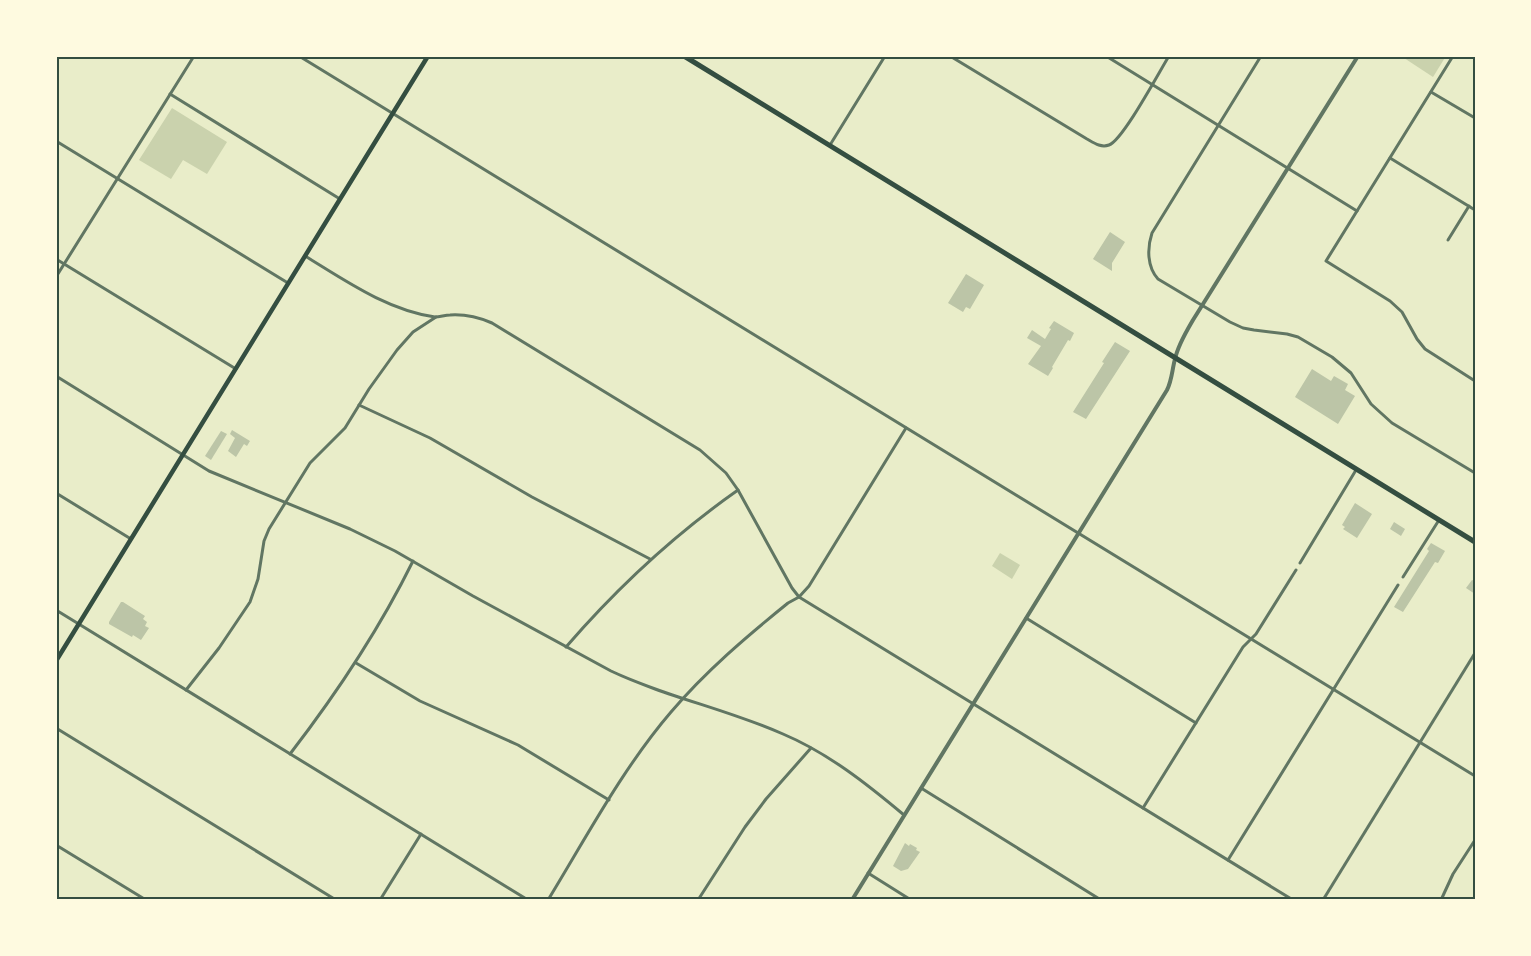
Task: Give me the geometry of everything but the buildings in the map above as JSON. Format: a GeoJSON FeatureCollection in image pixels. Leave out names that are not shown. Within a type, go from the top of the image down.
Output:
{"type":"FeatureCollection","features":[{"type":"Feature","properties":{"kind":"main road"},"geometry":{"type":"LineString","coordinates":[[56,661],[428,56]]}},
{"type":"Feature","properties":{"kind":"main road"},"geometry":{"type":"LineString","coordinates":[[684,56],[1475,542]]}},
{"type":"Feature","properties":{"kind":"street"},"geometry":{"type":"LineString","coordinates":[[56,277],[194,56]]}},
{"type":"Feature","properties":{"kind":"street"},"geometry":{"type":"LineString","coordinates":[[299,56],[1475,776]]}},
{"type":"Feature","properties":{"kind":"street"},"geometry":{"type":"LineString","coordinates":[[829,146],[885,56]]}},
{"type":"Feature","properties":{"kind":"street"},"geometry":{"type":"LineString","coordinates":[[950,56],[1100,146],[1106,146],[1116,140],[1169,56]]}},
{"type":"Feature","properties":{"kind":"street"},"geometry":{"type":"LineString","coordinates":[[1106,56],[1357,212]]}},
{"type":"Feature","properties":{"kind":"street"},"geometry":{"type":"LineString","coordinates":[[1261,56],[1152,233],[1149,242],[1149,258],[1153,274],[1202,306],[1243,328],[1298,337],[1332,357],[1351,373],[1371,404],[1386,419],[1475,473]]}},
{"type":"Feature","properties":{"kind":"street"},"geometry":{"type":"LineString","coordinates":[[852,900],[1167,390],[1179,345],[1358,56]]}},
{"type":"Feature","properties":{"kind":"street"},"geometry":{"type":"LineString","coordinates":[[1452,56],[1326,261],[1390,301],[1402,312],[1417,339],[1425,349],[1475,381]]}},
{"type":"Feature","properties":{"kind":"street"},"geometry":{"type":"LineString","coordinates":[[1431,92],[1475,118]]}},
{"type":"Feature","properties":{"kind":"street"},"geometry":{"type":"LineString","coordinates":[[170,94],[340,199]]}},
{"type":"Feature","properties":{"kind":"street"},"geometry":{"type":"LineString","coordinates":[[56,141],[288,283]]}},
{"type":"Feature","properties":{"kind":"street"},"geometry":{"type":"LineString","coordinates":[[1390,158],[1475,210]]}},
{"type":"Feature","properties":{"kind":"street"},"geometry":{"type":"LineString","coordinates":[[1448,240],[1469,206]]}},
{"type":"Feature","properties":{"kind":"street"},"geometry":{"type":"LineString","coordinates":[[305,256],[382,301],[436,317]]}},
{"type":"Feature","properties":{"kind":"street"},"geometry":{"type":"LineString","coordinates":[[56,259],[236,369]]}},
{"type":"Feature","properties":{"kind":"street"},"geometry":{"type":"LineString","coordinates":[[186,690],[219,648],[250,602],[258,579],[264,540],[310,463],[341,433],[406,340],[420,326],[436,317],[464,315],[492,322],[700,450],[726,473],[738,490],[792,588],[799,597],[1293,900]]}},
{"type":"Feature","properties":{"kind":"street"},"geometry":{"type":"LineString","coordinates":[[56,376],[184,454],[210,472],[350,529],[413,561],[473,596],[628,679],[682,700],[783,734],[811,748],[834,761],[904,815]]}},
{"type":"Feature","properties":{"kind":"street"},"geometry":{"type":"LineString","coordinates":[[359,406],[430,438],[532,497],[650,559]]}},
{"type":"Feature","properties":{"kind":"street"},"geometry":{"type":"LineString","coordinates":[[548,900],[609,800],[654,733],[682,700],[725,656],[788,603],[799,597],[809,586],[906,428]]}},
{"type":"Feature","properties":{"kind":"street"},"geometry":{"type":"LineString","coordinates":[[1300,563],[1356,470]]}},
{"type":"Feature","properties":{"kind":"street"},"geometry":{"type":"LineString","coordinates":[[566,647],[597,610],[650,559],[701,516],[738,490]]}},
{"type":"Feature","properties":{"kind":"street"},"geometry":{"type":"LineString","coordinates":[[56,493],[131,539]]}},
{"type":"Feature","properties":{"kind":"street"},"geometry":{"type":"LineString","coordinates":[[1403,577],[1439,520]]}},
{"type":"Feature","properties":{"kind":"street"},"geometry":{"type":"LineString","coordinates":[[289,754],[356,663],[413,561]]}},
{"type":"Feature","properties":{"kind":"street"},"geometry":{"type":"LineString","coordinates":[[1144,808],[1243,647],[1256,634],[1296,570]]}},
{"type":"Feature","properties":{"kind":"street"},"geometry":{"type":"LineString","coordinates":[[1228,860],[1398,585]]}},
{"type":"Feature","properties":{"kind":"street"},"geometry":{"type":"LineString","coordinates":[[56,610],[528,900]]}},
{"type":"Feature","properties":{"kind":"street"},"geometry":{"type":"LineString","coordinates":[[1026,618],[1196,723]]}},
{"type":"Feature","properties":{"kind":"street"},"geometry":{"type":"LineString","coordinates":[[1323,900],[1475,653]]}},
{"type":"Feature","properties":{"kind":"street"},"geometry":{"type":"LineString","coordinates":[[356,663],[420,701],[518,745],[609,800]]}},
{"type":"Feature","properties":{"kind":"street"},"geometry":{"type":"LineString","coordinates":[[56,728],[336,900]]}},
{"type":"Feature","properties":{"kind":"street"},"geometry":{"type":"LineString","coordinates":[[698,900],[745,827],[811,748]]}},
{"type":"Feature","properties":{"kind":"street"},"geometry":{"type":"LineString","coordinates":[[921,788],[1102,900]]}},
{"type":"Feature","properties":{"kind":"street"},"geometry":{"type":"LineString","coordinates":[[380,900],[421,834]]}},
{"type":"Feature","properties":{"kind":"street"},"geometry":{"type":"LineString","coordinates":[[1441,900],[1453,874],[1475,840]]}},
{"type":"Feature","properties":{"kind":"street"},"geometry":{"type":"LineString","coordinates":[[56,845],[146,900]]}},
{"type":"Feature","properties":{"kind":"street"},"geometry":{"type":"LineString","coordinates":[[868,873],[911,900]]}},
{"type":"Feature","properties":{"kind":"green space"},"geometry":{"type":"Polygon","coordinates":[[[1401,56],[1446,56],[1433,77],[1401,56]]]}},
{"type":"Feature","properties":{"kind":"green space"},"geometry":{"type":"Polygon","coordinates":[[[172,108],[227,142],[207,174],[183,160],[171,179],[139,160],[172,108]]]}},
{"type":"Feature","properties":{"kind":"green space"},"geometry":{"type":"Polygon","coordinates":[[[1000,553],[1020,565],[1012,579],[992,566],[1000,553]]]}}]}
